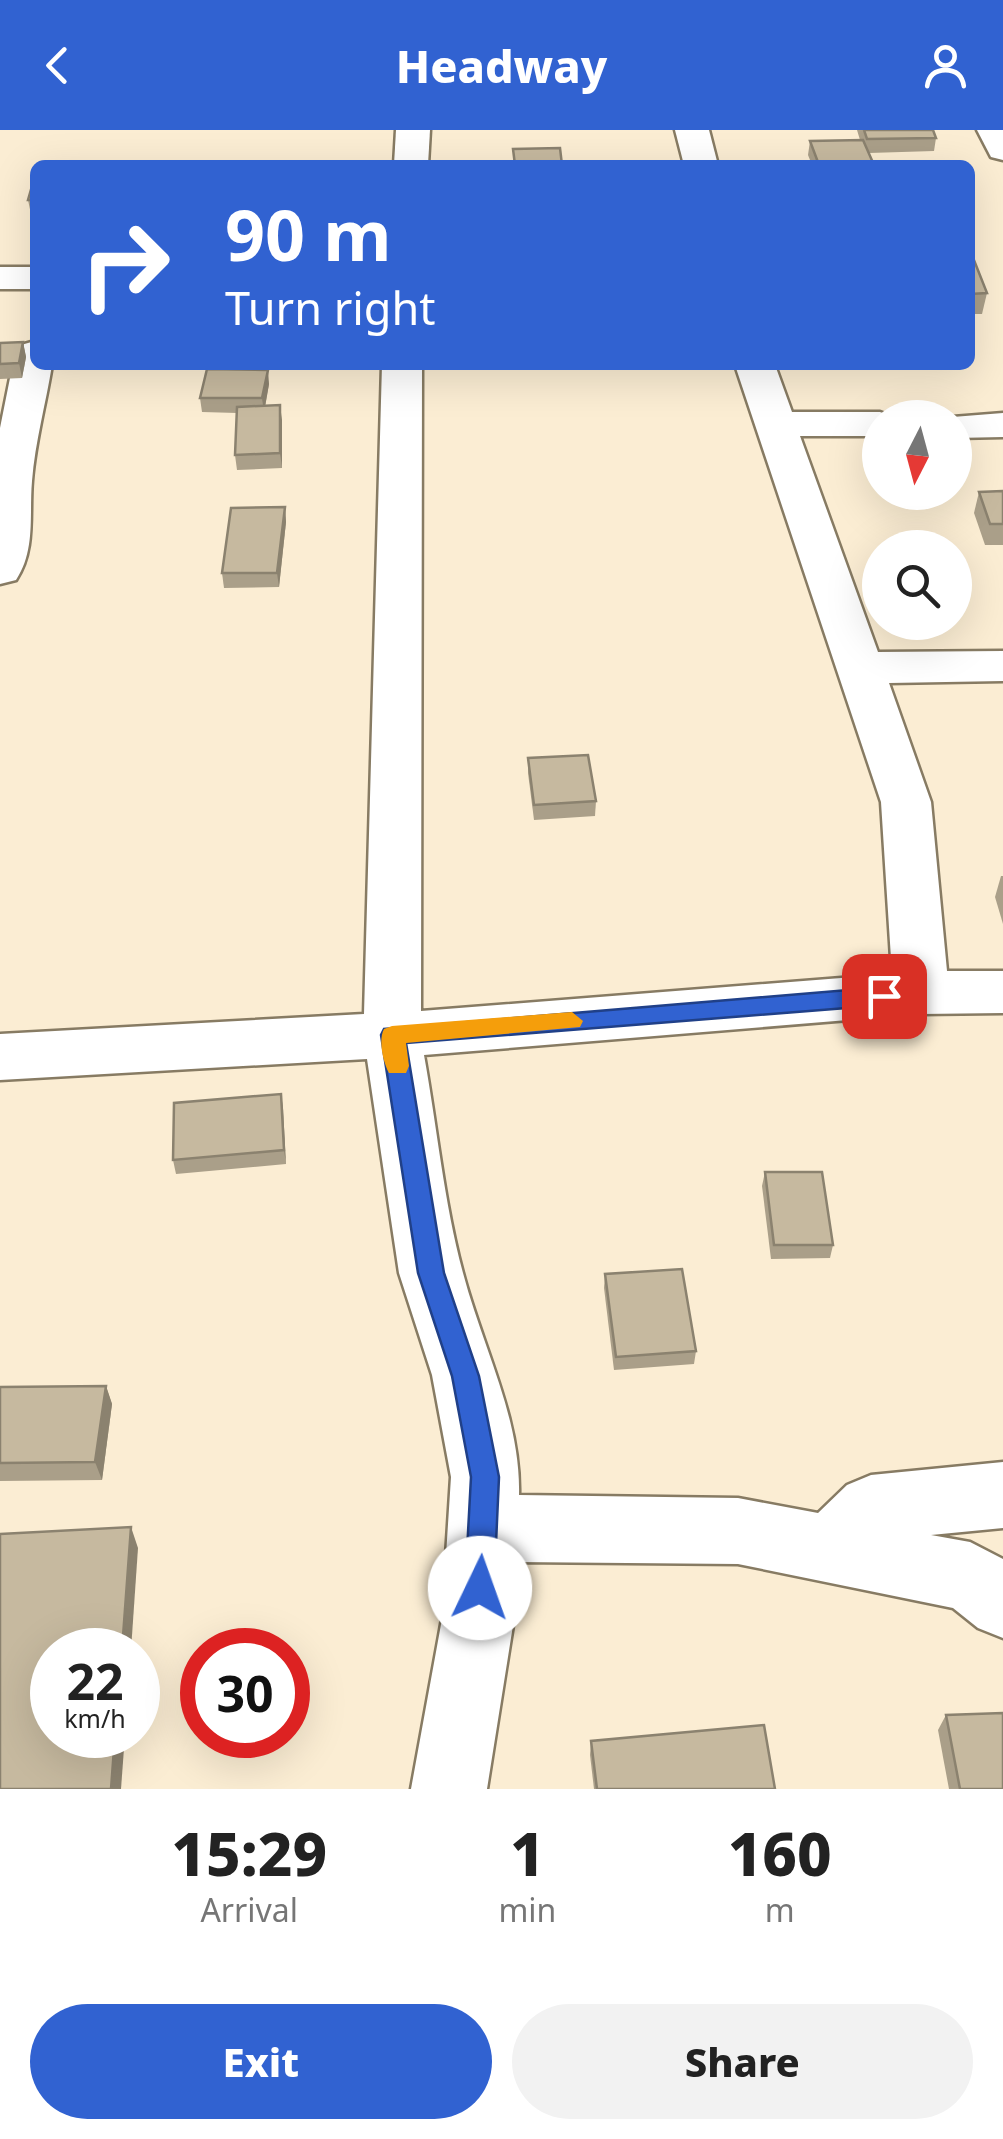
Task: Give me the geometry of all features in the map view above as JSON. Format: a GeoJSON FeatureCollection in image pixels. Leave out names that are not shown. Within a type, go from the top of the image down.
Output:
{"type":"FeatureCollection","features":[{"type":"Feature","properties":{"kind":"street"},"geometry":{"type":"LineString","coordinates":[[410,160],[413,130]]}},
{"type":"Feature","properties":{"kind":"street"},"geometry":{"type":"LineString","coordinates":[[692,130],[700,160]]}},
{"type":"Feature","properties":{"kind":"street"},"geometry":{"type":"LineString","coordinates":[[994,130],[1003,150]]}},
{"type":"Feature","properties":{"kind":"street"},"geometry":{"type":"LineString","coordinates":[[0,278],[30,278]]}},
{"type":"Feature","properties":{"kind":"street"},"geometry":{"type":"LineString","coordinates":[[0,570],[12,514],[10,482],[32,370]]}},
{"type":"Feature","properties":{"kind":"street"},"geometry":{"type":"LineString","coordinates":[[402,370],[392,1035],[431,1273],[466,1376],[485,1477],[478,1619],[449,1789]]}},
{"type":"Feature","properties":{"kind":"street"},"geometry":{"type":"LineString","coordinates":[[757,370],[906,802],[922,993]]}},
{"type":"Feature","properties":{"kind":"street"},"geometry":{"type":"LineString","coordinates":[[773,424],[862,424]]}},
{"type":"Feature","properties":{"kind":"street"},"geometry":{"type":"LineString","coordinates":[[972,426],[1003,425]]}},
{"type":"Feature","properties":{"kind":"street"},"geometry":{"type":"LineString","coordinates":[[859,668],[1003,666]]}},
{"type":"Feature","properties":{"kind":"street"},"geometry":{"type":"LineString","coordinates":[[0,1057],[392,1035],[922,993],[1003,992]]}},
{"type":"Feature","properties":{"kind":"street"},"geometry":{"type":"LineString","coordinates":[[831,1549],[871,1508],[1003,1496]]}},
{"type":"Feature","properties":{"kind":"street"},"geometry":{"type":"LineString","coordinates":[[482,1528],[738,1531],[970,1576],[1003,1603]]}},
{"type":"Feature","properties":{"kind":"building"},"geometry":{"type":"Polygon","coordinates":[[[864,130],[933,130],[936,138],[867,139],[864,130]]]}},
{"type":"Feature","properties":{"kind":"building"},"geometry":{"type":"Polygon","coordinates":[[[863,140],[872,160],[817,160],[810,141],[863,140]]]}},
{"type":"Feature","properties":{"kind":"building"},"geometry":{"type":"Polygon","coordinates":[[[560,148],[561,160],[514,160],[513,149],[560,148]]]}},
{"type":"Feature","properties":{"kind":"building"},"geometry":{"type":"Polygon","coordinates":[[[975,263],[987,293],[975,294],[975,263]]]}},
{"type":"Feature","properties":{"kind":"building"},"geometry":{"type":"Polygon","coordinates":[[[23,342],[19,363],[0,364],[0,343],[23,342]]]}},
{"type":"Feature","properties":{"kind":"building"},"geometry":{"type":"Polygon","coordinates":[[[207,370],[268,370],[262,398],[200,398],[207,370]]]}},
{"type":"Feature","properties":{"kind":"building"},"geometry":{"type":"Polygon","coordinates":[[[280,405],[280,453],[235,455],[237,407],[280,405]]]}},
{"type":"Feature","properties":{"kind":"building"},"geometry":{"type":"Polygon","coordinates":[[[1003,491],[1003,524],[990,524],[979,492],[1003,491]]]}},
{"type":"Feature","properties":{"kind":"building"},"geometry":{"type":"Polygon","coordinates":[[[285,507],[277,573],[222,573],[231,508],[285,507]]]}},
{"type":"Feature","properties":{"kind":"building"},"geometry":{"type":"Polygon","coordinates":[[[588,755],[596,801],[534,805],[528,758],[588,755]]]}},
{"type":"Feature","properties":{"kind":"building"},"geometry":{"type":"Polygon","coordinates":[[[281,1094],[284,1150],[173,1160],[174,1103],[281,1094]]]}},
{"type":"Feature","properties":{"kind":"building"},"geometry":{"type":"Polygon","coordinates":[[[765,1172],[822,1172],[833,1245],[774,1245],[765,1172]]]}},
{"type":"Feature","properties":{"kind":"building"},"geometry":{"type":"Polygon","coordinates":[[[682,1269],[696,1351],[616,1357],[605,1274],[682,1269]]]}},
{"type":"Feature","properties":{"kind":"building"},"geometry":{"type":"Polygon","coordinates":[[[106,1386],[95,1462],[0,1463],[0,1387],[106,1386]]]}},
{"type":"Feature","properties":{"kind":"building"},"geometry":{"type":"Polygon","coordinates":[[[131,1527],[124,1628],[30,1628],[30,1758],[113,1758],[111,1789],[0,1789],[0,1534],[131,1527]]]}},
{"type":"Feature","properties":{"kind":"building"},"geometry":{"type":"Polygon","coordinates":[[[1003,1713],[1003,1789],[960,1789],[946,1715],[1003,1713]]]}},
{"type":"Feature","properties":{"kind":"building"},"geometry":{"type":"Polygon","coordinates":[[[764,1725],[775,1789],[597,1789],[591,1741],[764,1725]]]}},
{"type":"Feature","properties":{"kind":"slow traffic"},"geometry":{"type":"LineString","coordinates":[[397,1066],[392,1035],[572,1021]]}},
{"type":"Feature","properties":{"kind":"route"},"geometry":{"type":"LineString","coordinates":[[480,1588],[485,1477],[466,1376],[431,1273],[392,1035],[884,996]]}}]}
